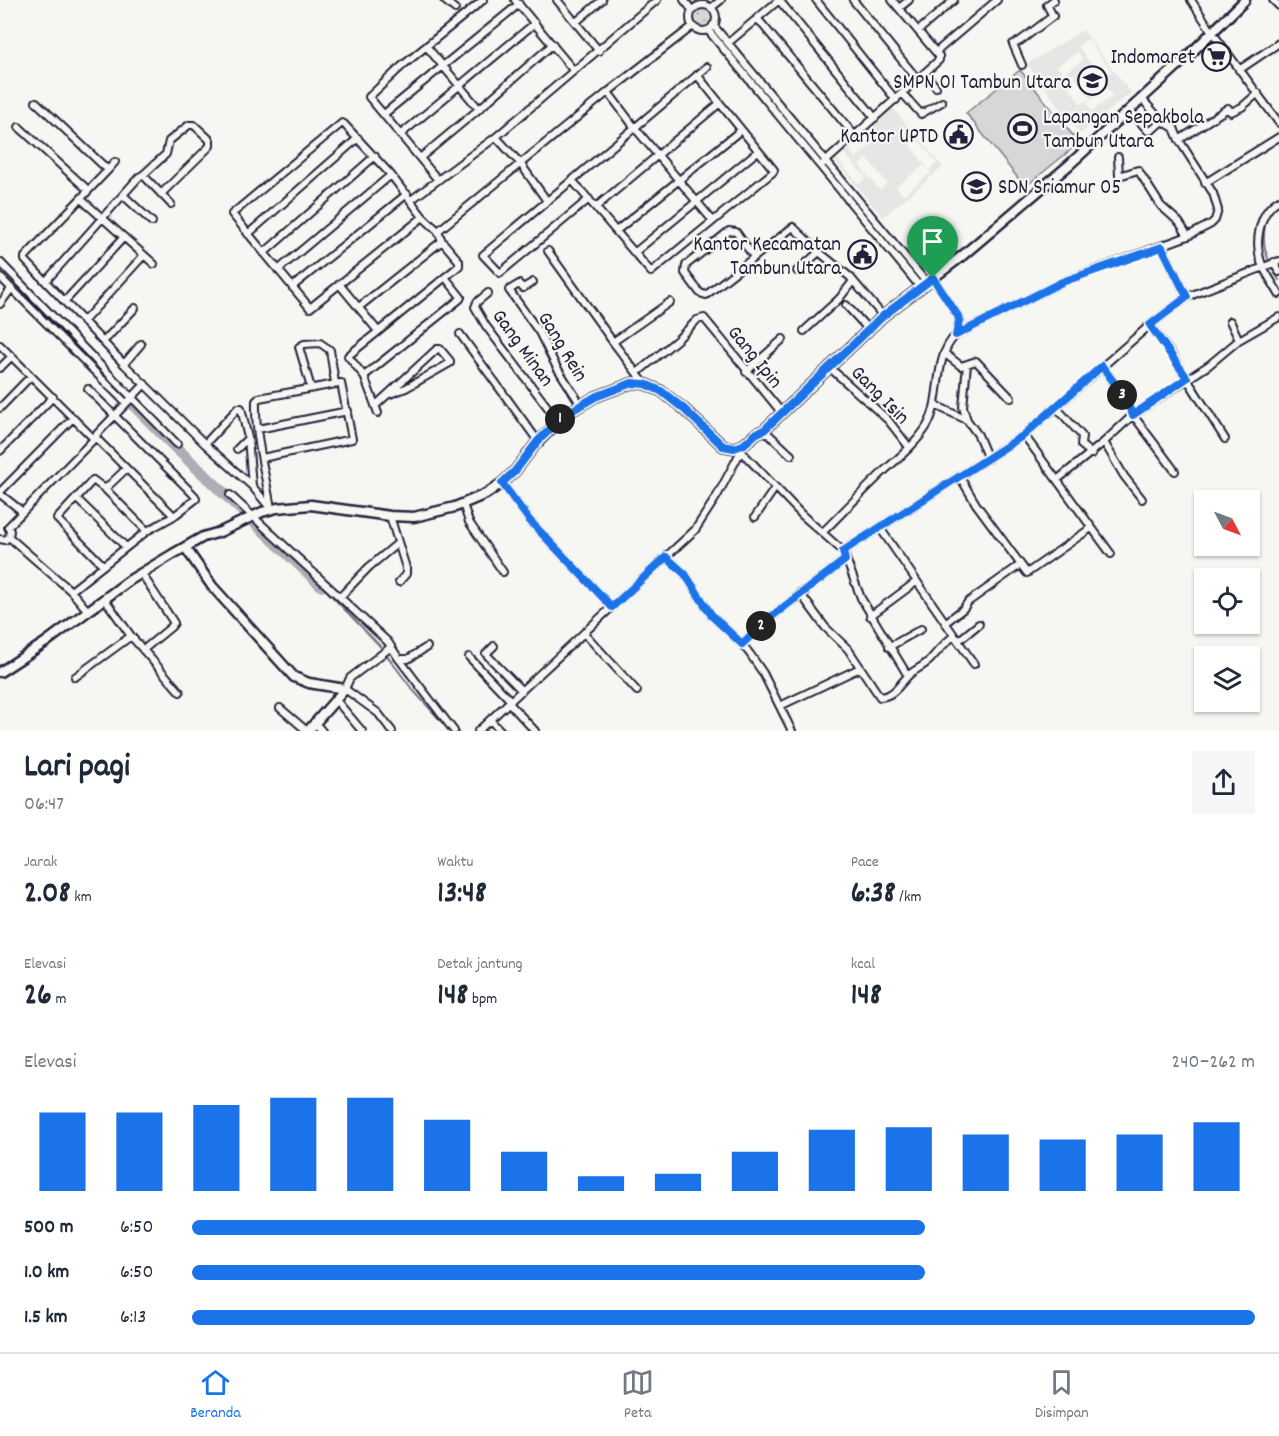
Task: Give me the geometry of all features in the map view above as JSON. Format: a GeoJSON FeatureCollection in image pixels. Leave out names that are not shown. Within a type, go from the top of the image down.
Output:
{"type":"FeatureCollection","features":[{"type":"Feature","properties":{"kind":"street"},"geometry":{"type":"LineString","coordinates":[[444,0],[455,9]]}},
{"type":"Feature","properties":{"kind":"street"},"geometry":{"type":"LineString","coordinates":[[438,180],[369,97],[402,66],[483,0]]}},
{"type":"Feature","properties":{"kind":"street"},"geometry":{"type":"LineString","coordinates":[[557,0],[599,51]]}},
{"type":"Feature","properties":{"kind":"street"},"geometry":{"type":"LineString","coordinates":[[576,22],[602,0]]}},
{"type":"Feature","properties":{"kind":"street"},"geometry":{"type":"LineString","coordinates":[[292,287],[409,197],[438,180],[496,137],[657,0]]}},
{"type":"Feature","properties":{"kind":"street"},"geometry":{"type":"LineString","coordinates":[[684,0],[692,10]]}},
{"type":"Feature","properties":{"kind":"street"},"geometry":{"type":"LineString","coordinates":[[711,8],[721,0]]}},
{"type":"Feature","properties":{"kind":"street"},"geometry":{"type":"LineString","coordinates":[[728,43],[779,0],[875,118]]}},
{"type":"Feature","properties":{"kind":"street"},"geometry":{"type":"LineString","coordinates":[[816,0],[896,100]]}},
{"type":"Feature","properties":{"kind":"street"},"geometry":{"type":"LineString","coordinates":[[853,0],[918,80]]}},
{"type":"Feature","properties":{"kind":"street"},"geometry":{"type":"LineString","coordinates":[[824,163],[939,61],[940,57],[892,0]]}},
{"type":"Feature","properties":{"kind":"street"},"geometry":{"type":"LineString","coordinates":[[899,8],[909,0]]}},
{"type":"Feature","properties":{"kind":"street"},"geometry":{"type":"LineString","coordinates":[[918,31],[954,0]]}},
{"type":"Feature","properties":{"kind":"street"},"geometry":{"type":"LineString","coordinates":[[936,52],[997,0]]}},
{"type":"Feature","properties":{"kind":"street"},"geometry":{"type":"LineString","coordinates":[[1022,65],[1013,44],[1053,16],[1045,2],[1054,0]]}},
{"type":"Feature","properties":{"kind":"street"},"geometry":{"type":"LineString","coordinates":[[1191,0],[1279,123]]}},
{"type":"Feature","properties":{"kind":"street"},"geometry":{"type":"LineString","coordinates":[[478,731],[695,530],[717,496],[740,449],[764,430],[883,316],[927,283],[1052,180],[1142,99],[1245,0]]}},
{"type":"Feature","properties":{"kind":"street"},"geometry":{"type":"LineString","coordinates":[[1273,0],[1279,6]]}},
{"type":"Feature","properties":{"kind":"street"},"geometry":{"type":"LineString","coordinates":[[384,114],[517,2],[574,71]]}},
{"type":"Feature","properties":{"kind":"street"},"geometry":{"type":"LineString","coordinates":[[697,3],[711,8],[716,15],[711,27],[700,30],[693,26],[690,18],[697,3]]}},
{"type":"Feature","properties":{"kind":"street"},"geometry":{"type":"LineString","coordinates":[[757,18],[855,136]]}},
{"type":"Feature","properties":{"kind":"street"},"geometry":{"type":"LineString","coordinates":[[400,135],[535,23]]}},
{"type":"Feature","properties":{"kind":"street"},"geometry":{"type":"LineString","coordinates":[[438,231],[608,92],[693,26]]}},
{"type":"Feature","properties":{"kind":"street"},"geometry":{"type":"LineString","coordinates":[[711,27],[728,43],[771,99]]}},
{"type":"Feature","properties":{"kind":"street"},"geometry":{"type":"LineString","coordinates":[[711,27],[824,163],[958,316],[956,335]]}},
{"type":"Feature","properties":{"kind":"street"},"geometry":{"type":"LineString","coordinates":[[1239,70],[1279,43]]}},
{"type":"Feature","properties":{"kind":"street"},"geometry":{"type":"LineString","coordinates":[[420,158],[479,110],[553,44]]}},
{"type":"Feature","properties":{"kind":"street"},"geometry":{"type":"LineString","coordinates":[[427,47],[479,110]]}},
{"type":"Feature","properties":{"kind":"street"},"geometry":{"type":"LineString","coordinates":[[589,199],[499,273],[483,253],[707,67]]}},
{"type":"Feature","properties":{"kind":"street"},"geometry":{"type":"LineString","coordinates":[[925,74],[936,87]]}},
{"type":"Feature","properties":{"kind":"street"},"geometry":{"type":"LineString","coordinates":[[572,180],[651,272],[774,171],[697,75]]}},
{"type":"Feature","properties":{"kind":"street"},"geometry":{"type":"LineString","coordinates":[[608,92],[713,221]]}},
{"type":"Feature","properties":{"kind":"street"},"geometry":{"type":"LineString","coordinates":[[1179,140],[1228,108],[1231,112],[1242,107],[1258,93]]}},
{"type":"Feature","properties":{"kind":"street"},"geometry":{"type":"LineString","coordinates":[[903,94],[921,114],[942,102]]}},
{"type":"Feature","properties":{"kind":"street"},"geometry":{"type":"LineString","coordinates":[[823,532],[909,447],[927,426],[935,405],[944,353],[956,335],[1062,282],[1162,247],[1211,224],[1217,214],[1217,204],[1213,193],[1179,140],[1174,128],[1162,121],[1142,99]]}},
{"type":"Feature","properties":{"kind":"street"},"geometry":{"type":"LineString","coordinates":[[36,102],[108,170]]}},
{"type":"Feature","properties":{"kind":"street"},"geometry":{"type":"LineString","coordinates":[[596,207],[720,103]]}},
{"type":"Feature","properties":{"kind":"street"},"geometry":{"type":"LineString","coordinates":[[1130,110],[1148,131],[1162,121]]}},
{"type":"Feature","properties":{"kind":"street"},"geometry":{"type":"LineString","coordinates":[[378,413],[364,376],[348,356],[460,264],[442,241],[438,231],[423,218],[375,156],[342,123],[233,211],[233,216],[310,308],[423,218]]}},
{"type":"Feature","properties":{"kind":"street"},"geometry":{"type":"LineString","coordinates":[[46,281],[139,177],[166,154],[169,141],[189,125],[194,125],[210,140],[210,146],[161,194]]}},
{"type":"Feature","properties":{"kind":"street"},"geometry":{"type":"LineString","coordinates":[[19,127],[88,190]]}},
{"type":"Feature","properties":{"kind":"street"},"geometry":{"type":"LineString","coordinates":[[616,231],[741,130]]}},
{"type":"Feature","properties":{"kind":"street"},"geometry":{"type":"LineString","coordinates":[[496,137],[520,164],[547,201]]}},
{"type":"Feature","properties":{"kind":"street"},"geometry":{"type":"LineString","coordinates":[[1205,183],[1279,137]]}},
{"type":"Feature","properties":{"kind":"street"},"geometry":{"type":"LineString","coordinates":[[248,234],[358,138]]}},
{"type":"Feature","properties":{"kind":"street"},"geometry":{"type":"LineString","coordinates":[[634,254],[758,150]]}},
{"type":"Feature","properties":{"kind":"street"},"geometry":{"type":"LineString","coordinates":[[264,253],[375,156]]}},
{"type":"Feature","properties":{"kind":"street"},"geometry":{"type":"LineString","coordinates":[[1118,157],[1119,176],[1138,170],[1161,206],[1179,222],[1188,236]]}},
{"type":"Feature","properties":{"kind":"street"},"geometry":{"type":"LineString","coordinates":[[115,162],[25,259],[123,364],[252,486],[271,509]]}},
{"type":"Feature","properties":{"kind":"street"},"geometry":{"type":"LineString","coordinates":[[824,163],[895,255],[927,283]]}},
{"type":"Feature","properties":{"kind":"street"},"geometry":{"type":"LineString","coordinates":[[143,175],[171,204]]}},
{"type":"Feature","properties":{"kind":"street"},"geometry":{"type":"LineString","coordinates":[[278,270],[391,175]]}},
{"type":"Feature","properties":{"kind":"street"},"geometry":{"type":"LineString","coordinates":[[123,195],[152,222]]}},
{"type":"Feature","properties":{"kind":"street"},"geometry":{"type":"LineString","coordinates":[[81,199],[153,264]]}},
{"type":"Feature","properties":{"kind":"street"},"geometry":{"type":"LineString","coordinates":[[1279,200],[1267,209],[1261,223],[1260,246],[1263,267],[1279,294]]}},
{"type":"Feature","properties":{"kind":"street"},"geometry":{"type":"LineString","coordinates":[[754,257],[736,232],[729,231],[686,265],[685,273],[700,293],[706,295],[754,257],[791,227],[795,228],[819,252],[853,280],[883,316]]}},
{"type":"Feature","properties":{"kind":"street"},"geometry":{"type":"LineString","coordinates":[[65,301],[124,237]]}},
{"type":"Feature","properties":{"kind":"street"},"geometry":{"type":"LineString","coordinates":[[358,307],[442,241]]}},
{"type":"Feature","properties":{"kind":"street"},"geometry":{"type":"LineString","coordinates":[[1162,247],[1187,297]]}},
{"type":"Feature","properties":{"kind":"street"},"geometry":{"type":"LineString","coordinates":[[895,255],[901,250]]}},
{"type":"Feature","properties":{"kind":"street"},"geometry":{"type":"LineString","coordinates":[[548,251],[645,384]]}},
{"type":"Feature","properties":{"kind":"street"},"geometry":{"type":"LineString","coordinates":[[797,271],[819,252]]}},
{"type":"Feature","properties":{"kind":"street"},"geometry":{"type":"LineString","coordinates":[[83,322],[144,255]]}},
{"type":"Feature","properties":{"kind":"street"},"geometry":{"type":"LineString","coordinates":[[0,262],[128,401]]}},
{"type":"Feature","properties":{"kind":"street"},"geometry":{"type":"LineString","coordinates":[[843,551],[1024,435],[1150,325],[1187,297],[1276,262],[1279,272]]}},
{"type":"Feature","properties":{"kind":"street"},"geometry":{"type":"LineString","coordinates":[[0,277],[128,401],[177,444]]}},
{"type":"Feature","properties":{"kind":"street"},"geometry":{"type":"LineString","coordinates":[[364,376],[460,300],[461,297],[445,277]]}},
{"type":"Feature","properties":{"kind":"street"},"geometry":{"type":"LineString","coordinates":[[804,331],[839,299],[853,280]]}},
{"type":"Feature","properties":{"kind":"street","name":"Gang Rein"},"geometry":{"type":"LineString","coordinates":[[533,282],[523,288],[519,284],[509,290],[538,332],[581,405]]}},
{"type":"Feature","properties":{"kind":"street"},"geometry":{"type":"LineString","coordinates":[[339,284],[378,331]]}},
{"type":"Feature","properties":{"kind":"street"},"geometry":{"type":"LineString","coordinates":[[0,304],[11,289]]}},
{"type":"Feature","properties":{"kind":"street","name":"Gang Minan"},"geometry":{"type":"LineString","coordinates":[[488,293],[477,302],[475,307],[486,326],[558,421]]}},
{"type":"Feature","properties":{"kind":"street"},"geometry":{"type":"LineString","coordinates":[[613,342],[670,302]]}},
{"type":"Feature","properties":{"kind":"street"},"geometry":{"type":"LineString","coordinates":[[846,305],[869,330]]}},
{"type":"Feature","properties":{"kind":"street"},"geometry":{"type":"LineString","coordinates":[[103,342],[135,308]]}},
{"type":"Feature","properties":{"kind":"street"},"geometry":{"type":"LineString","coordinates":[[1057,480],[1092,454],[1133,415],[1209,365],[1239,340],[1279,317]]}},
{"type":"Feature","properties":{"kind":"street","name":"Gang Ipin"},"geometry":{"type":"LineString","coordinates":[[637,373],[702,318],[782,413]]}},
{"type":"Feature","properties":{"kind":"street"},"geometry":{"type":"LineString","coordinates":[[1230,321],[1239,340]]}},
{"type":"Feature","properties":{"kind":"street"},"geometry":{"type":"LineString","coordinates":[[1150,325],[1225,439]]}},
{"type":"Feature","properties":{"kind":"street"},"geometry":{"type":"LineString","coordinates":[[460,334],[538,441]]}},
{"type":"Feature","properties":{"kind":"street"},"geometry":{"type":"LineString","coordinates":[[746,372],[783,339]]}},
{"type":"Feature","properties":{"kind":"street"},"geometry":{"type":"LineString","coordinates":[[311,388],[299,347],[304,344],[320,343],[330,350],[335,383]]}},
{"type":"Feature","properties":{"kind":"street"},"geometry":{"type":"LineString","coordinates":[[123,364],[141,344]]}},
{"type":"Feature","properties":{"kind":"street"},"geometry":{"type":"LineString","coordinates":[[0,345],[174,516]]}},
{"type":"Feature","properties":{"kind":"street"},"geometry":{"type":"LineString","coordinates":[[375,405],[390,394],[437,348],[450,361],[406,388],[390,394]]}},
{"type":"Feature","properties":{"kind":"street"},"geometry":{"type":"LineString","coordinates":[[944,353],[961,366],[974,360],[978,362],[1011,398]]}},
{"type":"Feature","properties":{"kind":"street"},"geometry":{"type":"LineString","coordinates":[[0,368],[12,356]]}},
{"type":"Feature","properties":{"kind":"street"},"geometry":{"type":"LineString","coordinates":[[967,364],[963,402],[967,420],[978,435],[988,459]]}},
{"type":"Feature","properties":{"kind":"street"},"geometry":{"type":"LineString","coordinates":[[1102,366],[1121,392],[1133,415],[1175,471]]}},
{"type":"Feature","properties":{"kind":"street","name":"Gang Isin"},"geometry":{"type":"LineString","coordinates":[[829,367],[888,420],[909,447]]}},
{"type":"Feature","properties":{"kind":"street"},"geometry":{"type":"LineString","coordinates":[[0,408],[32,376]]}},
{"type":"Feature","properties":{"kind":"street"},"geometry":{"type":"LineString","coordinates":[[262,458],[351,440],[353,436],[342,384],[335,383],[257,399],[258,429],[262,458],[271,509]]}},
{"type":"Feature","properties":{"kind":"street"},"geometry":{"type":"LineString","coordinates":[[0,672],[104,598],[185,547],[271,509],[311,505],[390,516],[427,515],[486,494],[515,471],[538,441],[558,421],[604,393],[632,383],[655,387],[672,399],[718,443],[740,449],[815,527],[843,551],[870,615],[908,676]]}},
{"type":"Feature","properties":{"kind":"street"},"geometry":{"type":"LineString","coordinates":[[8,527],[145,384]]}},
{"type":"Feature","properties":{"kind":"street"},"geometry":{"type":"LineString","coordinates":[[71,591],[147,531],[194,502],[195,496],[88,389]]}},
{"type":"Feature","properties":{"kind":"street"},"geometry":{"type":"LineString","coordinates":[[0,451],[53,398]]}},
{"type":"Feature","properties":{"kind":"street"},"geometry":{"type":"LineString","coordinates":[[935,405],[967,420]]}},
{"type":"Feature","properties":{"kind":"street"},"geometry":{"type":"LineString","coordinates":[[205,444],[239,407],[243,411],[248,438],[252,486]]}},
{"type":"Feature","properties":{"kind":"street"},"geometry":{"type":"LineString","coordinates":[[1056,407],[1082,436],[1081,444],[1092,454]]}},
{"type":"Feature","properties":{"kind":"street"},"geometry":{"type":"LineString","coordinates":[[258,429],[348,411]]}},
{"type":"Feature","properties":{"kind":"street"},"geometry":{"type":"LineString","coordinates":[[23,512],[0,493],[73,418]]}},
{"type":"Feature","properties":{"kind":"street"},"geometry":{"type":"LineString","coordinates":[[764,430],[791,455]]}},
{"type":"Feature","properties":{"kind":"street"},"geometry":{"type":"LineString","coordinates":[[1024,435],[1111,555]]}},
{"type":"Feature","properties":{"kind":"street"},"geometry":{"type":"LineString","coordinates":[[237,449],[248,438]]}},
{"type":"Feature","properties":{"kind":"street"},"geometry":{"type":"LineString","coordinates":[[1104,442],[1124,476],[1142,500]]}},
{"type":"Feature","properties":{"kind":"street"},"geometry":{"type":"LineString","coordinates":[[105,489],[126,469]]}},
{"type":"Feature","properties":{"kind":"street"},"geometry":{"type":"LineString","coordinates":[[960,477],[975,504],[1020,566],[1029,573],[1091,528]]}},
{"type":"Feature","properties":{"kind":"street"},"geometry":{"type":"LineString","coordinates":[[103,566],[58,520],[58,517],[93,480],[147,531]]}},
{"type":"Feature","properties":{"kind":"street"},"geometry":{"type":"LineString","coordinates":[[502,483],[530,521],[612,607]]}},
{"type":"Feature","properties":{"kind":"street"},"geometry":{"type":"LineString","coordinates":[[756,517],[776,488]]}},
{"type":"Feature","properties":{"kind":"street"},"geometry":{"type":"LineString","coordinates":[[230,495],[341,596],[391,646],[454,731]]}},
{"type":"Feature","properties":{"kind":"street"},"geometry":{"type":"LineString","coordinates":[[76,498],[126,547]]}},
{"type":"Feature","properties":{"kind":"street"},"geometry":{"type":"LineString","coordinates":[[463,504],[470,522],[503,572]]}},
{"type":"Feature","properties":{"kind":"street"},"geometry":{"type":"LineString","coordinates":[[390,516],[407,571],[399,582]]}},
{"type":"Feature","properties":{"kind":"street"},"geometry":{"type":"LineString","coordinates":[[0,526],[8,527]]}},
{"type":"Feature","properties":{"kind":"street"},"geometry":{"type":"LineString","coordinates":[[0,539],[5,540],[9,537],[11,533],[8,527]]}},
{"type":"Feature","properties":{"kind":"street"},"geometry":{"type":"LineString","coordinates":[[880,528],[974,664]]}},
{"type":"Feature","properties":{"kind":"street"},"geometry":{"type":"LineString","coordinates":[[9,537],[71,591],[88,611]]}},
{"type":"Feature","properties":{"kind":"street"},"geometry":{"type":"LineString","coordinates":[[341,596],[398,543]]}},
{"type":"Feature","properties":{"kind":"street"},"geometry":{"type":"LineString","coordinates":[[185,547],[218,594],[294,677],[309,683],[345,689],[378,713],[392,731]]}},
{"type":"Feature","properties":{"kind":"street"},"geometry":{"type":"LineString","coordinates":[[666,557],[685,574],[712,616],[742,644],[763,673],[792,731]]}},
{"type":"Feature","properties":{"kind":"street"},"geometry":{"type":"LineString","coordinates":[[742,644],[800,592],[845,560]]}},
{"type":"Feature","properties":{"kind":"street"},"geometry":{"type":"LineString","coordinates":[[945,623],[967,603],[1020,566]]}},
{"type":"Feature","properties":{"kind":"street"},"geometry":{"type":"LineString","coordinates":[[142,574],[174,623],[143,650]]}},
{"type":"Feature","properties":{"kind":"street"},"geometry":{"type":"LineString","coordinates":[[870,615],[916,582]]}},
{"type":"Feature","properties":{"kind":"street"},"geometry":{"type":"LineString","coordinates":[[800,592],[825,627],[848,649],[880,697],[887,696],[900,686],[908,676],[928,662],[940,647],[979,624]]}},
{"type":"Feature","properties":{"kind":"street"},"geometry":{"type":"LineString","coordinates":[[104,598],[131,636],[180,692]]}},
{"type":"Feature","properties":{"kind":"street"},"geometry":{"type":"LineString","coordinates":[[889,647],[921,629]]}},
{"type":"Feature","properties":{"kind":"street"},"geometry":{"type":"LineString","coordinates":[[585,634],[637,691]]}},
{"type":"Feature","properties":{"kind":"street"},"geometry":{"type":"LineString","coordinates":[[75,677],[131,636]]}},
{"type":"Feature","properties":{"kind":"street"},"geometry":{"type":"LineString","coordinates":[[280,708],[307,731],[345,689],[350,678],[391,646]]}},
{"type":"Feature","properties":{"kind":"street"},"geometry":{"type":"LineString","coordinates":[[476,664],[494,646]]}},
{"type":"Feature","properties":{"kind":"street"},"geometry":{"type":"LineString","coordinates":[[399,659],[408,659],[427,647]]}},
{"type":"Feature","properties":{"kind":"street"},"geometry":{"type":"LineString","coordinates":[[486,654],[522,691]]}},
{"type":"Feature","properties":{"kind":"street"},"geometry":{"type":"LineString","coordinates":[[469,657],[535,731]]}},
{"type":"Feature","properties":{"kind":"street"},"geometry":{"type":"LineString","coordinates":[[780,706],[860,668]]}},
{"type":"Feature","properties":{"kind":"street"},"geometry":{"type":"LineString","coordinates":[[335,699],[362,731]]}},
{"type":"Feature","properties":{"kind":"street"},"geometry":{"type":"LineString","coordinates":[[490,720],[501,731]]}},
{"type":"Feature","properties":{"kind":"street"},"geometry":{"type":"LineString","coordinates":[[314,722],[322,731]]}},
{"type":"Feature","properties":{"kind":"shaded area"},"geometry":{"type":"Polygon","coordinates":[[[684,0],[695,0],[699,5],[714,11],[715,20],[710,28],[704,31],[693,26],[690,18],[692,10],[684,0]]]}},
{"type":"Feature","properties":{"kind":"shaded area","name":"SMPN 01 Tambun Utara"},"geometry":{"type":"Polygon","coordinates":[[[1083,30],[1131,93],[1080,134],[1027,64],[1083,30]],[[1088,39],[1078,46],[1101,78],[1111,71],[1088,39]],[[1078,52],[1057,66],[1063,74],[1083,60],[1078,52]],[[1072,73],[1063,79],[1081,104],[1090,98],[1072,73]],[[1107,88],[1087,103],[1092,111],[1113,96],[1107,88]]]}},
{"type":"Feature","properties":{"kind":"shaded area","name":"Lapangan Sepakbola Tambun Utara"},"geometry":{"type":"Polygon","coordinates":[[[1020,70],[1079,143],[1025,187],[966,113],[1020,70]]]}},
{"type":"Feature","properties":{"kind":"shaded area"},"geometry":{"type":"Polygon","coordinates":[[[891,106],[943,167],[883,217],[831,156],[891,106]],[[871,131],[849,149],[856,158],[878,139],[871,131]],[[917,139],[910,146],[929,170],[937,163],[917,139]],[[842,151],[835,157],[859,184],[866,178],[842,151]],[[867,158],[859,165],[880,190],[887,183],[867,158]],[[924,165],[896,187],[903,195],[931,173],[924,165]]]}},
{"type":"Feature","properties":{"kind":"waterway"},"geometry":{"type":"LineString","coordinates":[[1267,216],[1264,234],[1265,250],[1279,280]]}},
{"type":"Feature","properties":{"kind":"waterway"},"geometry":{"type":"LineString","coordinates":[[0,269],[175,447],[322,586]]}},
{"type":"Feature","properties":{"kind":"waterway"},"geometry":{"type":"LineString","coordinates":[[322,586],[379,645],[412,689],[450,731]]}},
{"type":"Feature","properties":{"kind":"place","name":"Indomaret"},"geometry":{"type":"Point","coordinates":[1216,56]}},
{"type":"Feature","properties":{"kind":"place","name":"SMPN 01 Tambun Utara"},"geometry":{"type":"Point","coordinates":[1092,81]}},
{"type":"Feature","properties":{"kind":"place","name":"Lapangan Sepakbola Tambun Utara"},"geometry":{"type":"Point","coordinates":[1022,128]}},
{"type":"Feature","properties":{"kind":"place","name":"Kantor UPTD"},"geometry":{"type":"Point","coordinates":[959,135]}},
{"type":"Feature","properties":{"kind":"place","name":"SDN Sriamur 05"},"geometry":{"type":"Point","coordinates":[977,186]}},
{"type":"Feature","properties":{"kind":"place","name":"Kantor Kecamatan Tambun Utara"},"geometry":{"type":"Point","coordinates":[862,255]}},
{"type":"Feature","properties":{"kind":"route"},"geometry":{"type":"LineString","coordinates":[[1162,247],[1187,297],[1150,325],[1187,378],[1133,415],[1121,392],[1102,366],[1024,435],[843,551],[845,560],[800,592],[742,644],[712,616],[685,574],[666,557],[612,607],[530,521],[502,483],[515,471],[538,441],[566,414],[595,397],[638,382],[655,387],[672,399],[723,446],[734,448],[743,445],[764,430],[883,316],[933,278],[958,316],[956,335],[1062,282],[1162,247]]}}]}
